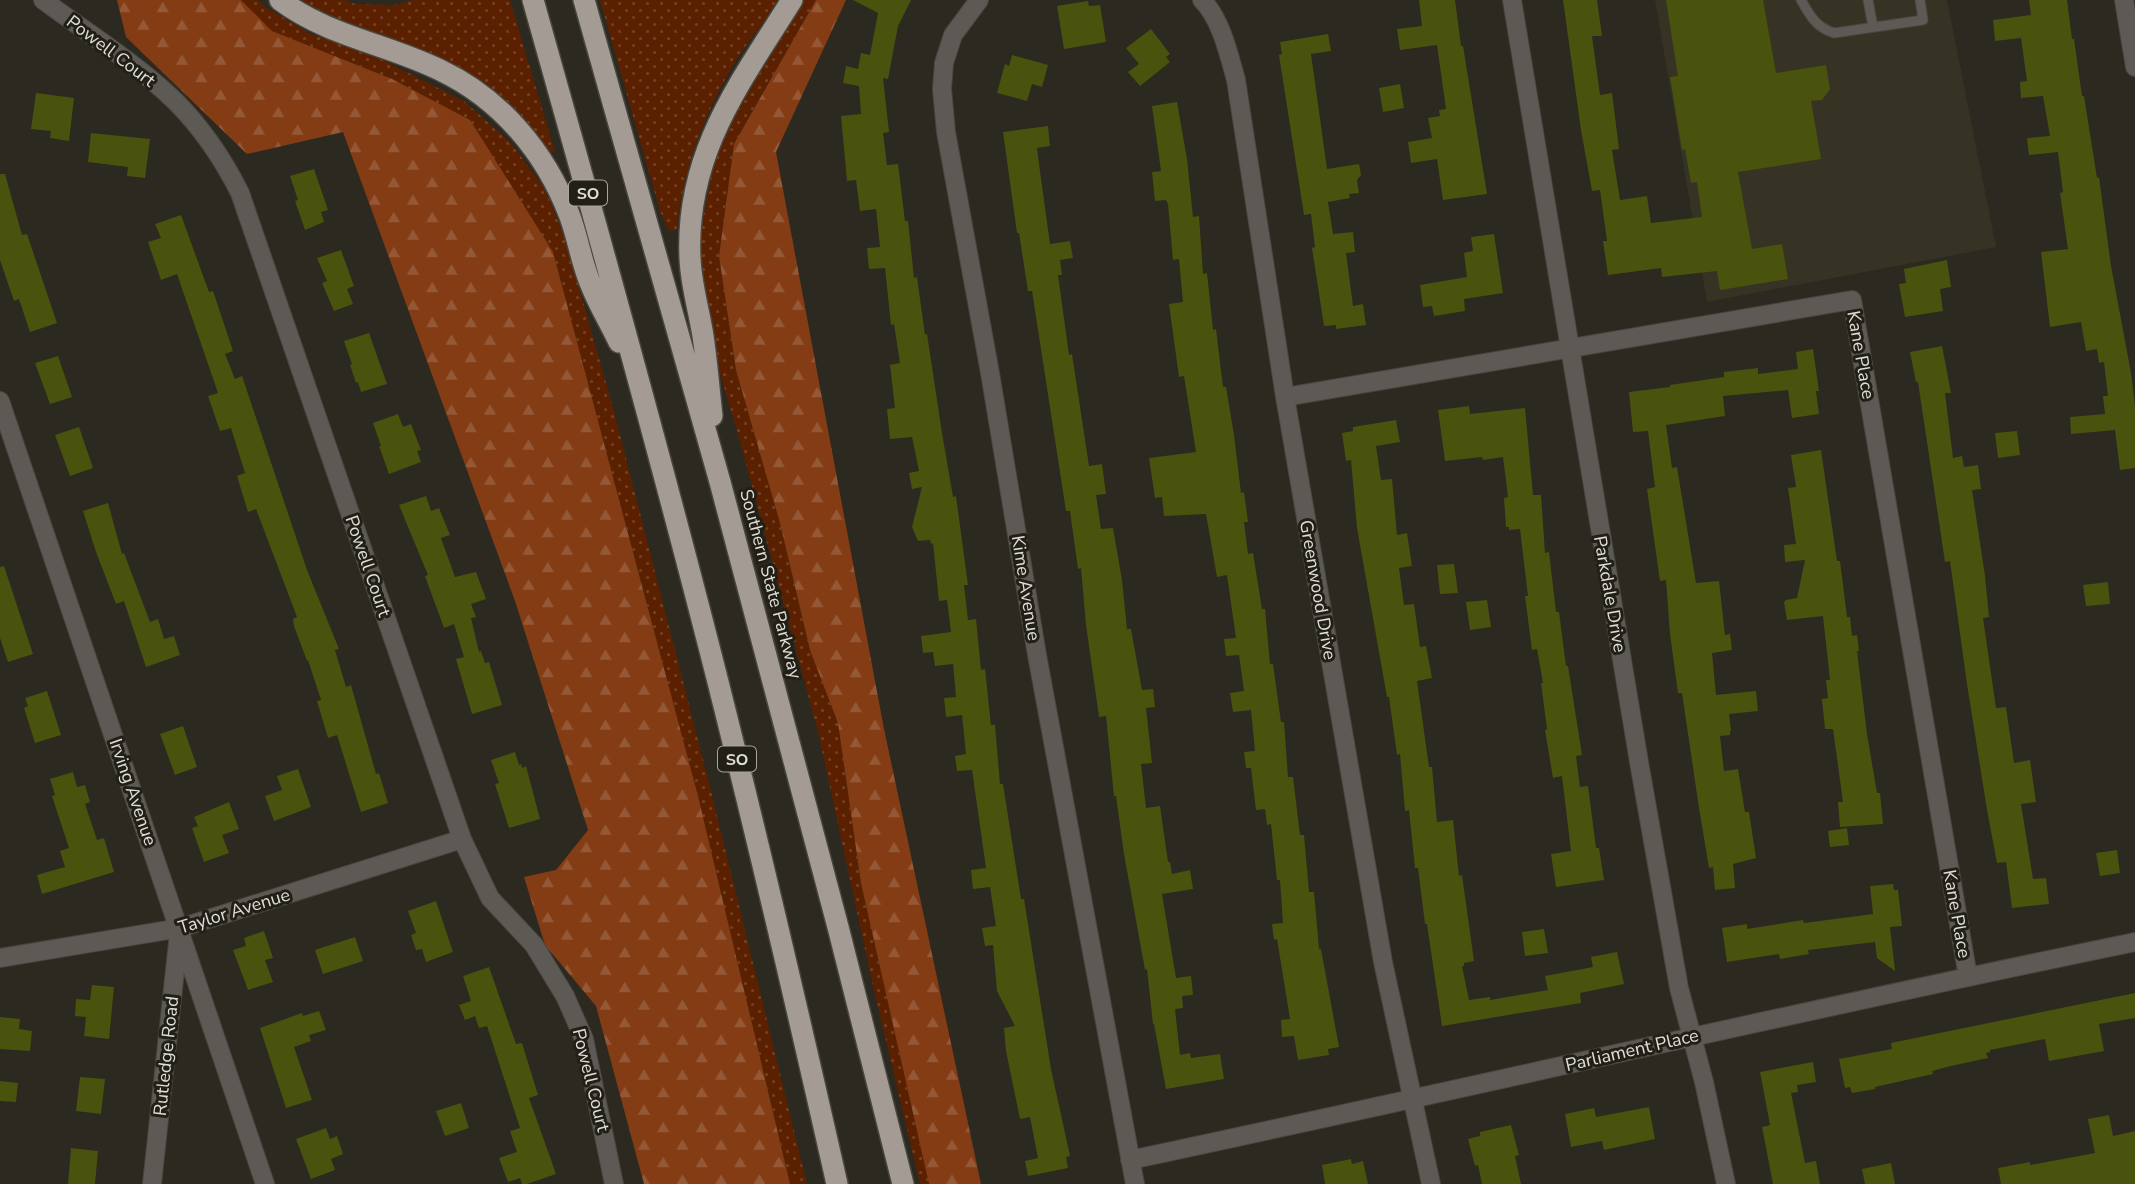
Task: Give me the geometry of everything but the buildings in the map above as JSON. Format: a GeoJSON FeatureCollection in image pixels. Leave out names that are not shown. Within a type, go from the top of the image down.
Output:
{"type":"FeatureCollection","features":[{"type":"Feature","properties":{"kind":"highway"},"geometry":{"type":"LineString","coordinates":[[280,0],[326,28],[397,51],[444,72],[486,99],[520,131],[542,159],[561,194],[590,283],[640,386]]}},
{"type":"Feature","properties":{"kind":"highway","name":"SO"},"geometry":{"type":"LineString","coordinates":[[533,0],[640,386],[725,708],[837,1184]]}},
{"type":"Feature","properties":{"kind":"highway","name":"Southern State Parkway"},"geometry":{"type":"LineString","coordinates":[[584,0],[720,482],[903,1184]]}},
{"type":"Feature","properties":{"kind":"highway"},"geometry":{"type":"LineString","coordinates":[[720,482],[703,333],[690,271],[690,226],[701,172],[718,122],[736,87],[792,0]]}},
{"type":"Feature","properties":{"kind":"street","name":"Powell Court"},"geometry":{"type":"LineString","coordinates":[[43,0],[152,81],[174,101],[214,148],[240,193],[462,839],[490,898],[534,945],[565,996],[584,1039],[614,1184]]}},
{"type":"Feature","properties":{"kind":"street","name":"Kime Avenue"},"geometry":{"type":"LineString","coordinates":[[979,0],[953,35],[944,63],[942,89],[946,132],[1037,655],[1135,1184]]}},
{"type":"Feature","properties":{"kind":"street","name":"Greenwood Drive"},"geometry":{"type":"LineString","coordinates":[[1202,0],[1208,6],[1226,43],[1236,80],[1284,397],[1383,962],[1431,1184]]}},
{"type":"Feature","properties":{"kind":"street","name":"Parkdale Drive"},"geometry":{"type":"LineString","coordinates":[[1513,0],[1654,851],[1679,988],[1726,1184]]}},
{"type":"Feature","properties":{"kind":"street"},"geometry":{"type":"LineString","coordinates":[[2124,0],[2135,66]]}},
{"type":"Feature","properties":{"kind":"street","name":"Kane Place"},"geometry":{"type":"LineString","coordinates":[[1284,397],[1852,300],[1968,977]]}},
{"type":"Feature","properties":{"kind":"street","name":"Irving Avenue"},"geometry":{"type":"LineString","coordinates":[[0,401],[265,1184]]}},
{"type":"Feature","properties":{"kind":"street","name":"Taylor Avenue"},"geometry":{"type":"LineString","coordinates":[[0,958],[180,928],[462,839]]}},
{"type":"Feature","properties":{"kind":"street","name":"Rutledge Road"},"geometry":{"type":"LineString","coordinates":[[152,1184],[180,928]]}},
{"type":"Feature","properties":{"kind":"street","name":"Parliament Place"},"geometry":{"type":"LineString","coordinates":[[1130,1160],[2135,942]]}},
{"type":"Feature","properties":{"kind":"lane"},"geometry":{"type":"LineString","coordinates":[[1801,0],[1816,24],[1823,30],[1834,33],[1923,20],[1920,0]]}},
{"type":"Feature","properties":{"kind":"lane"},"geometry":{"type":"LineString","coordinates":[[1868,0],[1873,27]]}},
{"type":"Feature","properties":{"kind":"shaded area"},"geometry":{"type":"Polygon","coordinates":[[[241,0],[258,0],[265,7],[311,34],[377,57],[464,101],[511,143],[545,189],[566,241],[615,415],[807,1184],[790,1184],[698,796],[553,252],[392,79],[272,31],[241,0]]]}},
{"type":"Feature","properties":{"kind":"shaded area"},"geometry":{"type":"Polygon","coordinates":[[[290,0],[345,0],[355,4],[394,5],[413,0],[510,0],[555,152],[544,154],[523,127],[367,35],[290,0]]]}},
{"type":"Feature","properties":{"kind":"shaded area"},"geometry":{"type":"Polygon","coordinates":[[[600,0],[777,0],[732,67],[703,126],[684,186],[677,230],[669,231],[660,211],[600,0]]]}},
{"type":"Feature","properties":{"kind":"shaded area"},"geometry":{"type":"Polygon","coordinates":[[[802,0],[816,0],[734,144],[719,256],[736,370],[780,523],[810,650],[838,723],[861,883],[929,1184],[920,1184],[873,986],[818,732],[738,434],[699,303],[699,240],[713,166],[740,100],[802,0]]]}},
{"type":"Feature","properties":{"kind":"shaded area"},"geometry":{"type":"Polygon","coordinates":[[[1655,0],[1947,0],[1996,247],[1707,302],[1655,0]]]}},
{"type":"Feature","properties":{"kind":"green space"},"geometry":{"type":"Polygon","coordinates":[[[117,0],[241,0],[272,31],[392,79],[470,120],[553,252],[698,796],[790,1184],[644,1184],[596,1006],[545,945],[524,877],[556,870],[588,830],[515,601],[343,132],[247,154],[126,37],[117,0]]]}},
{"type":"Feature","properties":{"kind":"green space"},"geometry":{"type":"Polygon","coordinates":[[[816,0],[846,0],[776,152],[884,729],[981,1184],[929,1184],[861,883],[838,723],[810,650],[780,523],[736,370],[719,256],[734,144],[816,0]]]}}]}
